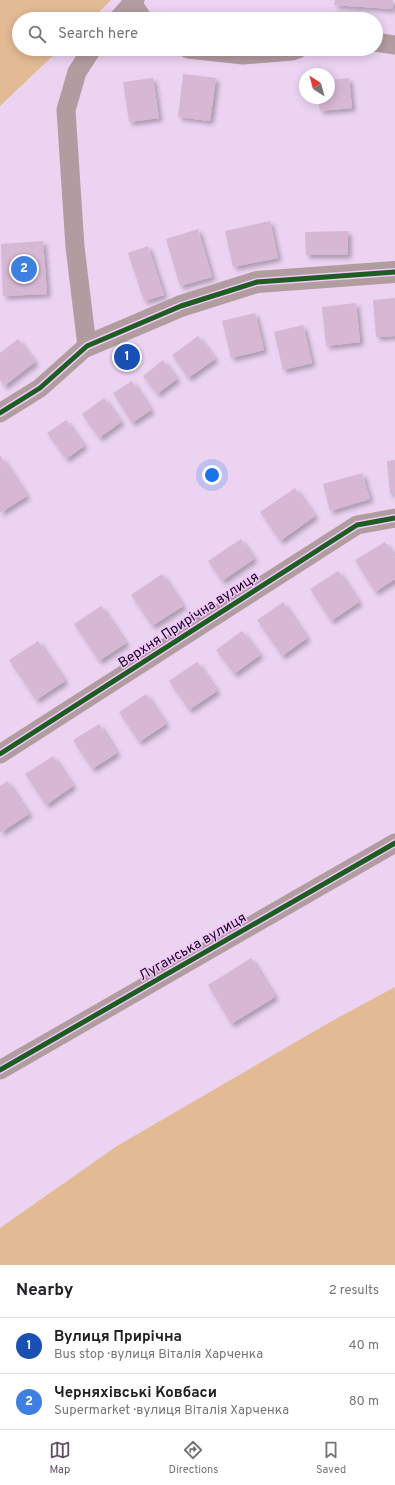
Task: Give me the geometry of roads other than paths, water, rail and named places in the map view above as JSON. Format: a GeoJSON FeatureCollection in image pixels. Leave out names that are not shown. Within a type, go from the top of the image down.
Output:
{"type":"FeatureCollection","features":[{"type":"Feature","properties":{"kind":"street"},"geometry":{"type":"LineString","coordinates":[[383,43],[395,44]]}},
{"type":"Feature","properties":{"kind":"street"},"geometry":{"type":"LineString","coordinates":[[87,56],[77,72],[66,110],[75,247],[87,346]]}},
{"type":"Feature","properties":{"kind":"street"},"geometry":{"type":"LineString","coordinates":[[0,413],[40,388],[87,346],[181,306],[257,282],[395,272]]}},
{"type":"Feature","properties":{"kind":"street","name":"Верхня Прирічна вулиця"},"geometry":{"type":"LineString","coordinates":[[0,754],[357,525],[395,518]]}},
{"type":"Feature","properties":{"kind":"street","name":"Луганська вулиця"},"geometry":{"type":"LineString","coordinates":[[0,1070],[395,843]]}},
{"type":"Feature","properties":{"kind":"place","name":"Черняхівські Ковбаси"},"geometry":{"type":"Point","coordinates":[24,269]}},
{"type":"Feature","properties":{"kind":"place","name":"Вулиця Прирічна"},"geometry":{"type":"Point","coordinates":[127,357]}}]}
